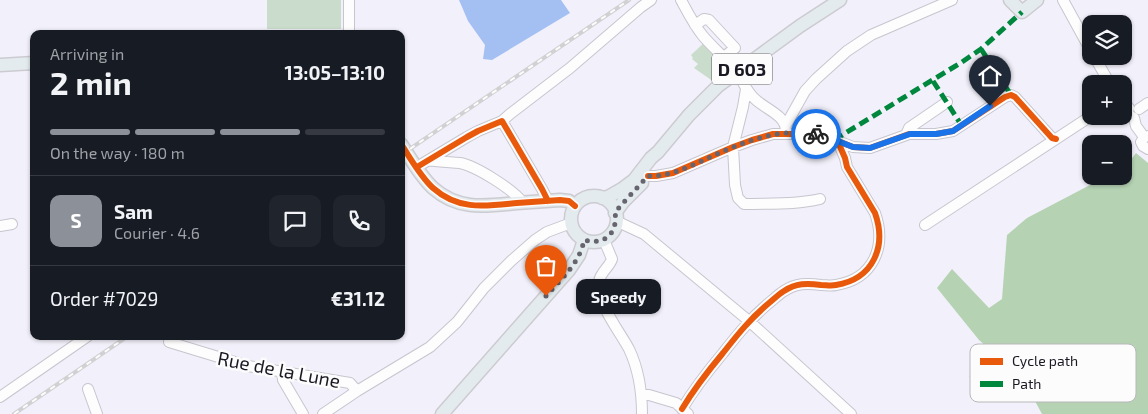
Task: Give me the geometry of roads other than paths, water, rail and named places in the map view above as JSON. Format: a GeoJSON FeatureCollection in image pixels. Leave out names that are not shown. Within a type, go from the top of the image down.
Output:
{"type":"FeatureCollection","features":[{"type":"Feature","properties":{"kind":"main road","name":"D 603"},"geometry":{"type":"LineString","coordinates":[[602,198],[628,186],[689,115],[718,86],[800,26],[840,0]]}},
{"type":"Feature","properties":{"kind":"main road"},"geometry":{"type":"LineString","coordinates":[[1010,0],[1022,12],[1037,0]]}},
{"type":"Feature","properties":{"kind":"main road"},"geometry":{"type":"LineString","coordinates":[[0,65],[30,63]]}},
{"type":"Feature","properties":{"kind":"main road"},"geometry":{"type":"LineString","coordinates":[[405,150],[425,179],[433,187],[447,197],[462,204],[480,206],[565,200],[575,206]]}},
{"type":"Feature","properties":{"kind":"main road","name":"D 603"},"geometry":{"type":"LineString","coordinates":[[616,217],[624,202],[648,176],[658,152]]}},
{"type":"Feature","properties":{"kind":"main road"},"geometry":{"type":"LineString","coordinates":[[589,197],[602,198],[610,203],[616,217],[615,227],[604,240],[590,242],[584,240],[573,230],[571,223],[575,206],[589,197]]}},
{"type":"Feature","properties":{"kind":"main road"},"geometry":{"type":"LineString","coordinates":[[442,414],[569,270],[579,255],[584,240]]}},
{"type":"Feature","properties":{"kind":"street"},"geometry":{"type":"LineString","coordinates":[[349,0],[349,30]]}},
{"type":"Feature","properties":{"kind":"street"},"geometry":{"type":"LineString","coordinates":[[417,167],[478,131],[502,122],[651,0]]}},
{"type":"Feature","properties":{"kind":"street"},"geometry":{"type":"LineString","coordinates":[[681,0],[695,25],[737,72],[754,99],[781,118],[786,129]]}},
{"type":"Feature","properties":{"kind":"street"},"geometry":{"type":"LineString","coordinates":[[786,129],[805,91],[847,51],[871,35],[951,0]]}},
{"type":"Feature","properties":{"kind":"street"},"geometry":{"type":"LineString","coordinates":[[1063,0],[1082,35]]}},
{"type":"Feature","properties":{"kind":"street"},"geometry":{"type":"LineString","coordinates":[[695,25],[704,19],[709,20],[735,48],[724,57]]}},
{"type":"Feature","properties":{"kind":"street"},"geometry":{"type":"LineString","coordinates":[[746,89],[733,147],[738,198],[744,204],[793,203],[820,200]]}},
{"type":"Feature","properties":{"kind":"street"},"geometry":{"type":"LineString","coordinates":[[648,176],[673,173],[733,147],[786,129],[825,136],[840,147],[870,148],[906,134],[936,134],[953,131],[1010,95],[1016,97],[1052,138],[1056,139]]}},
{"type":"Feature","properties":{"kind":"street"},"geometry":{"type":"LineString","coordinates":[[906,134],[909,128],[947,102]]}},
{"type":"Feature","properties":{"kind":"street"},"geometry":{"type":"LineString","coordinates":[[1135,108],[1136,126],[1146,136],[1142,144],[1148,148]]}},
{"type":"Feature","properties":{"kind":"street"},"geometry":{"type":"LineString","coordinates":[[502,122],[548,201]]}},
{"type":"Feature","properties":{"kind":"street"},"geometry":{"type":"LineString","coordinates":[[925,225],[1082,122]]}},
{"type":"Feature","properties":{"kind":"street"},"geometry":{"type":"LineString","coordinates":[[840,147],[853,147]]}},
{"type":"Feature","properties":{"kind":"street"},"geometry":{"type":"LineString","coordinates":[[642,395],[676,403],[685,411],[692,392],[748,321],[783,291],[794,285],[808,283],[835,286],[854,280],[867,271],[878,252],[880,243],[878,221],[846,167],[840,147]]}},
{"type":"Feature","properties":{"kind":"street"},"geometry":{"type":"LineString","coordinates":[[429,160],[468,166],[494,180],[517,196],[523,203]]}},
{"type":"Feature","properties":{"kind":"street"},"geometry":{"type":"LineString","coordinates":[[616,217],[644,234],[748,321],[852,414]]}},
{"type":"Feature","properties":{"kind":"street"},"geometry":{"type":"LineString","coordinates":[[323,414],[430,347],[457,322],[484,288],[511,261],[547,232],[571,223]]}},
{"type":"Feature","properties":{"kind":"street"},"geometry":{"type":"LineString","coordinates":[[0,226],[12,224]]}},
{"type":"Feature","properties":{"kind":"street"},"geometry":{"type":"LineString","coordinates":[[604,240],[612,259],[610,265],[601,274],[600,292],[608,314],[632,356],[642,395],[642,414]]}},
{"type":"Feature","properties":{"kind":"street"},"geometry":{"type":"LineString","coordinates":[[0,397],[82,340]]}},
{"type":"Feature","properties":{"kind":"street","name":"Rue de la Lune"},"geometry":{"type":"LineString","coordinates":[[169,342],[248,366],[350,383],[357,391]]}},
{"type":"Feature","properties":{"kind":"street"},"geometry":{"type":"LineString","coordinates":[[282,372],[283,380],[303,414]]}},
{"type":"Feature","properties":{"kind":"street"},"geometry":{"type":"LineString","coordinates":[[88,389],[97,414]]}},
{"type":"Feature","properties":{"kind":"water"},"geometry":{"type":"Polygon","coordinates":[[[459,0],[561,0],[570,13],[492,60],[483,59],[485,45],[468,21],[459,0]]]}},
{"type":"Feature","properties":{"kind":"railway"},"geometry":{"type":"LineString","coordinates":[[405,152],[629,0]]}},
{"type":"Feature","properties":{"kind":"railway"},"geometry":{"type":"LineString","coordinates":[[14,414],[122,340]]}},
{"type":"Feature","properties":{"kind":"place","name":"Speedy"},"geometry":{"type":"Point","coordinates":[546,296]}}]}
